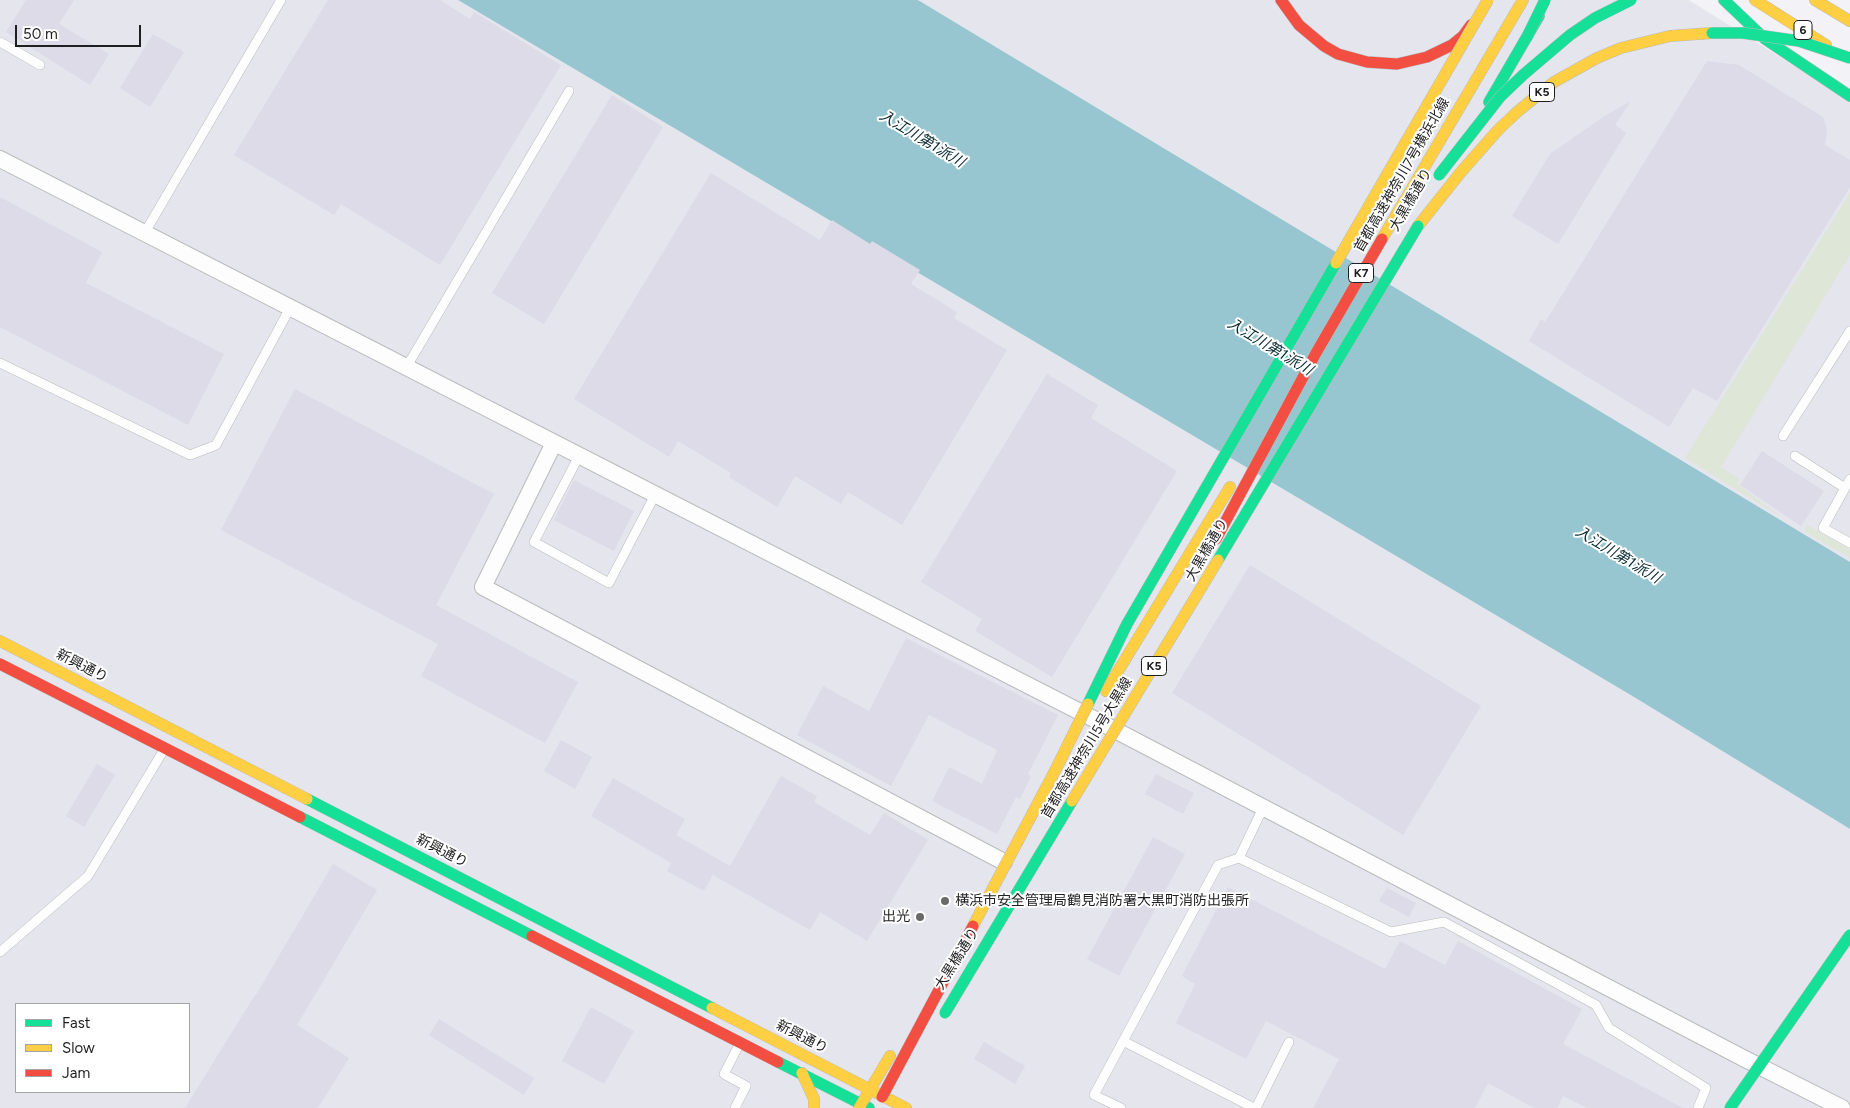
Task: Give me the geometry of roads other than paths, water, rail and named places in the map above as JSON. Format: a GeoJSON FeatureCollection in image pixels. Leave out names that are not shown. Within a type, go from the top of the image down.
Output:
{"type":"FeatureCollection","features":[{"type":"Feature","properties":{"kind":"main road"},"geometry":{"type":"LineString","coordinates":[[1281,0],[1298,25],[1324,46],[1352,59],[1381,64],[1397,64],[1427,57],[1452,45],[1463,36],[1487,0]]}},
{"type":"Feature","properties":{"kind":"main road"},"geometry":{"type":"LineString","coordinates":[[886,1103],[1057,767],[1127,624],[1487,0]]}},
{"type":"Feature","properties":{"kind":"main road","name":"大黒橋通り"},"geometry":{"type":"LineString","coordinates":[[863,1107],[870,1089],[1004,862],[1362,264],[1510,0]]}},
{"type":"Feature","properties":{"kind":"main road","name":"首都高速神奈川7号横浜北線"},"geometry":{"type":"LineString","coordinates":[[1425,198],[1209,551],[1368,262],[1523,0]]}},
{"type":"Feature","properties":{"kind":"main road"},"geometry":{"type":"LineString","coordinates":[[1527,37],[1545,0]]}},
{"type":"Feature","properties":{"kind":"main road","name":"大黒橋通り"},"geometry":{"type":"LineString","coordinates":[[886,1103],[935,1026],[1108,726],[1211,573],[1261,484],[1545,0]]}},
{"type":"Feature","properties":{"kind":"main road"},"geometry":{"type":"LineString","coordinates":[[1418,226],[1549,0]]}},
{"type":"Feature","properties":{"kind":"main road","name":"K5"},"geometry":{"type":"LineString","coordinates":[[1435,183],[1457,149],[1500,97],[1523,75],[1570,35],[1595,18],[1630,0]]}},
{"type":"Feature","properties":{"kind":"main road"},"geometry":{"type":"LineString","coordinates":[[1724,0],[1765,39],[1793,60],[1850,96]]}},
{"type":"Feature","properties":{"kind":"main road","name":"6"},"geometry":{"type":"LineString","coordinates":[[1755,0],[1850,59]]}},
{"type":"Feature","properties":{"kind":"main road"},"geometry":{"type":"LineString","coordinates":[[1815,0],[1850,20]]}},
{"type":"Feature","properties":{"kind":"main road","name":"K5"},"geometry":{"type":"LineString","coordinates":[[1418,226],[1481,149],[1516,112],[1554,82],[1577,68],[1621,48],[1670,36],[1692,33],[1743,33],[1800,41],[1850,59]]}},
{"type":"Feature","properties":{"kind":"main road","name":"首都高速神奈川5号大黒線"},"geometry":{"type":"LineString","coordinates":[[935,1026],[1418,226]]}},
{"type":"Feature","properties":{"kind":"main road","name":"新興通り"},"geometry":{"type":"LineString","coordinates":[[0,641],[170,740],[863,1107]]}},
{"type":"Feature","properties":{"kind":"main road","name":"新興通り"},"geometry":{"type":"LineString","coordinates":[[0,664],[170,740],[870,1089],[886,1103],[906,1108]]}},
{"type":"Feature","properties":{"kind":"main road"},"geometry":{"type":"LineString","coordinates":[[886,1103],[1009,882]]}},
{"type":"Feature","properties":{"kind":"main road"},"geometry":{"type":"LineString","coordinates":[[1730,1108],[1850,935]]}},
{"type":"Feature","properties":{"kind":"main road"},"geometry":{"type":"LineString","coordinates":[[1743,1108],[1845,963]]}},
{"type":"Feature","properties":{"kind":"main road"},"geometry":{"type":"LineString","coordinates":[[802,1073],[814,1099],[814,1108]]}},
{"type":"Feature","properties":{"kind":"main road"},"geometry":{"type":"LineString","coordinates":[[876,1108],[902,1091]]}},
{"type":"Feature","properties":{"kind":"street"},"geometry":{"type":"LineString","coordinates":[[0,159],[1108,726],[1842,1108]]}},
{"type":"Feature","properties":{"kind":"street"},"geometry":{"type":"LineString","coordinates":[[554,444],[483,587],[1004,862]]}},
{"type":"Feature","properties":{"kind":"lane"},"geometry":{"type":"LineString","coordinates":[[144,234],[281,0]]}},
{"type":"Feature","properties":{"kind":"lane"},"geometry":{"type":"LineString","coordinates":[[0,42],[40,65]]}},
{"type":"Feature","properties":{"kind":"lane"},"geometry":{"type":"LineString","coordinates":[[406,368],[569,91]]}},
{"type":"Feature","properties":{"kind":"lane"},"geometry":{"type":"LineString","coordinates":[[0,363],[190,455],[216,446],[290,308]]}},
{"type":"Feature","properties":{"kind":"lane"},"geometry":{"type":"LineString","coordinates":[[1783,436],[1850,331]]}},
{"type":"Feature","properties":{"kind":"lane"},"geometry":{"type":"LineString","coordinates":[[579,456],[534,542],[609,583],[655,495]]}},
{"type":"Feature","properties":{"kind":"lane"},"geometry":{"type":"LineString","coordinates":[[1795,456],[1847,484],[1824,528],[1850,543]]}},
{"type":"Feature","properties":{"kind":"lane"},"geometry":{"type":"LineString","coordinates":[[0,952],[88,876],[170,740]]}},
{"type":"Feature","properties":{"kind":"lane"},"geometry":{"type":"LineString","coordinates":[[1239,858],[1263,808]]}},
{"type":"Feature","properties":{"kind":"lane"},"geometry":{"type":"LineString","coordinates":[[1121,1108],[1094,1095],[1218,864],[1239,858],[1391,932],[1444,922],[1562,986],[1596,1005],[1609,1028],[1706,1088],[1698,1108]]}},
{"type":"Feature","properties":{"kind":"lane"},"geometry":{"type":"LineString","coordinates":[[1123,1041],[1255,1108],[1289,1042]]}},
{"type":"Feature","properties":{"kind":"lane"},"geometry":{"type":"LineString","coordinates":[[735,1108],[746,1086],[724,1074],[740,1042]]}},
{"type":"Feature","properties":{"kind":"water","name":"入江川第1派川"},"geometry":{"type":"Polygon","coordinates":[[[458,0],[918,0],[1850,562],[1850,829],[1634,697],[458,0]]]}},
{"type":"Feature","properties":{"kind":"place","name":"横浜市安全管理局鶴見消防署大黒町消防出張所"},"geometry":{"type":"Point","coordinates":[945,901]}},
{"type":"Feature","properties":{"kind":"place","name":"出光"},"geometry":{"type":"Point","coordinates":[920,917]}}]}
